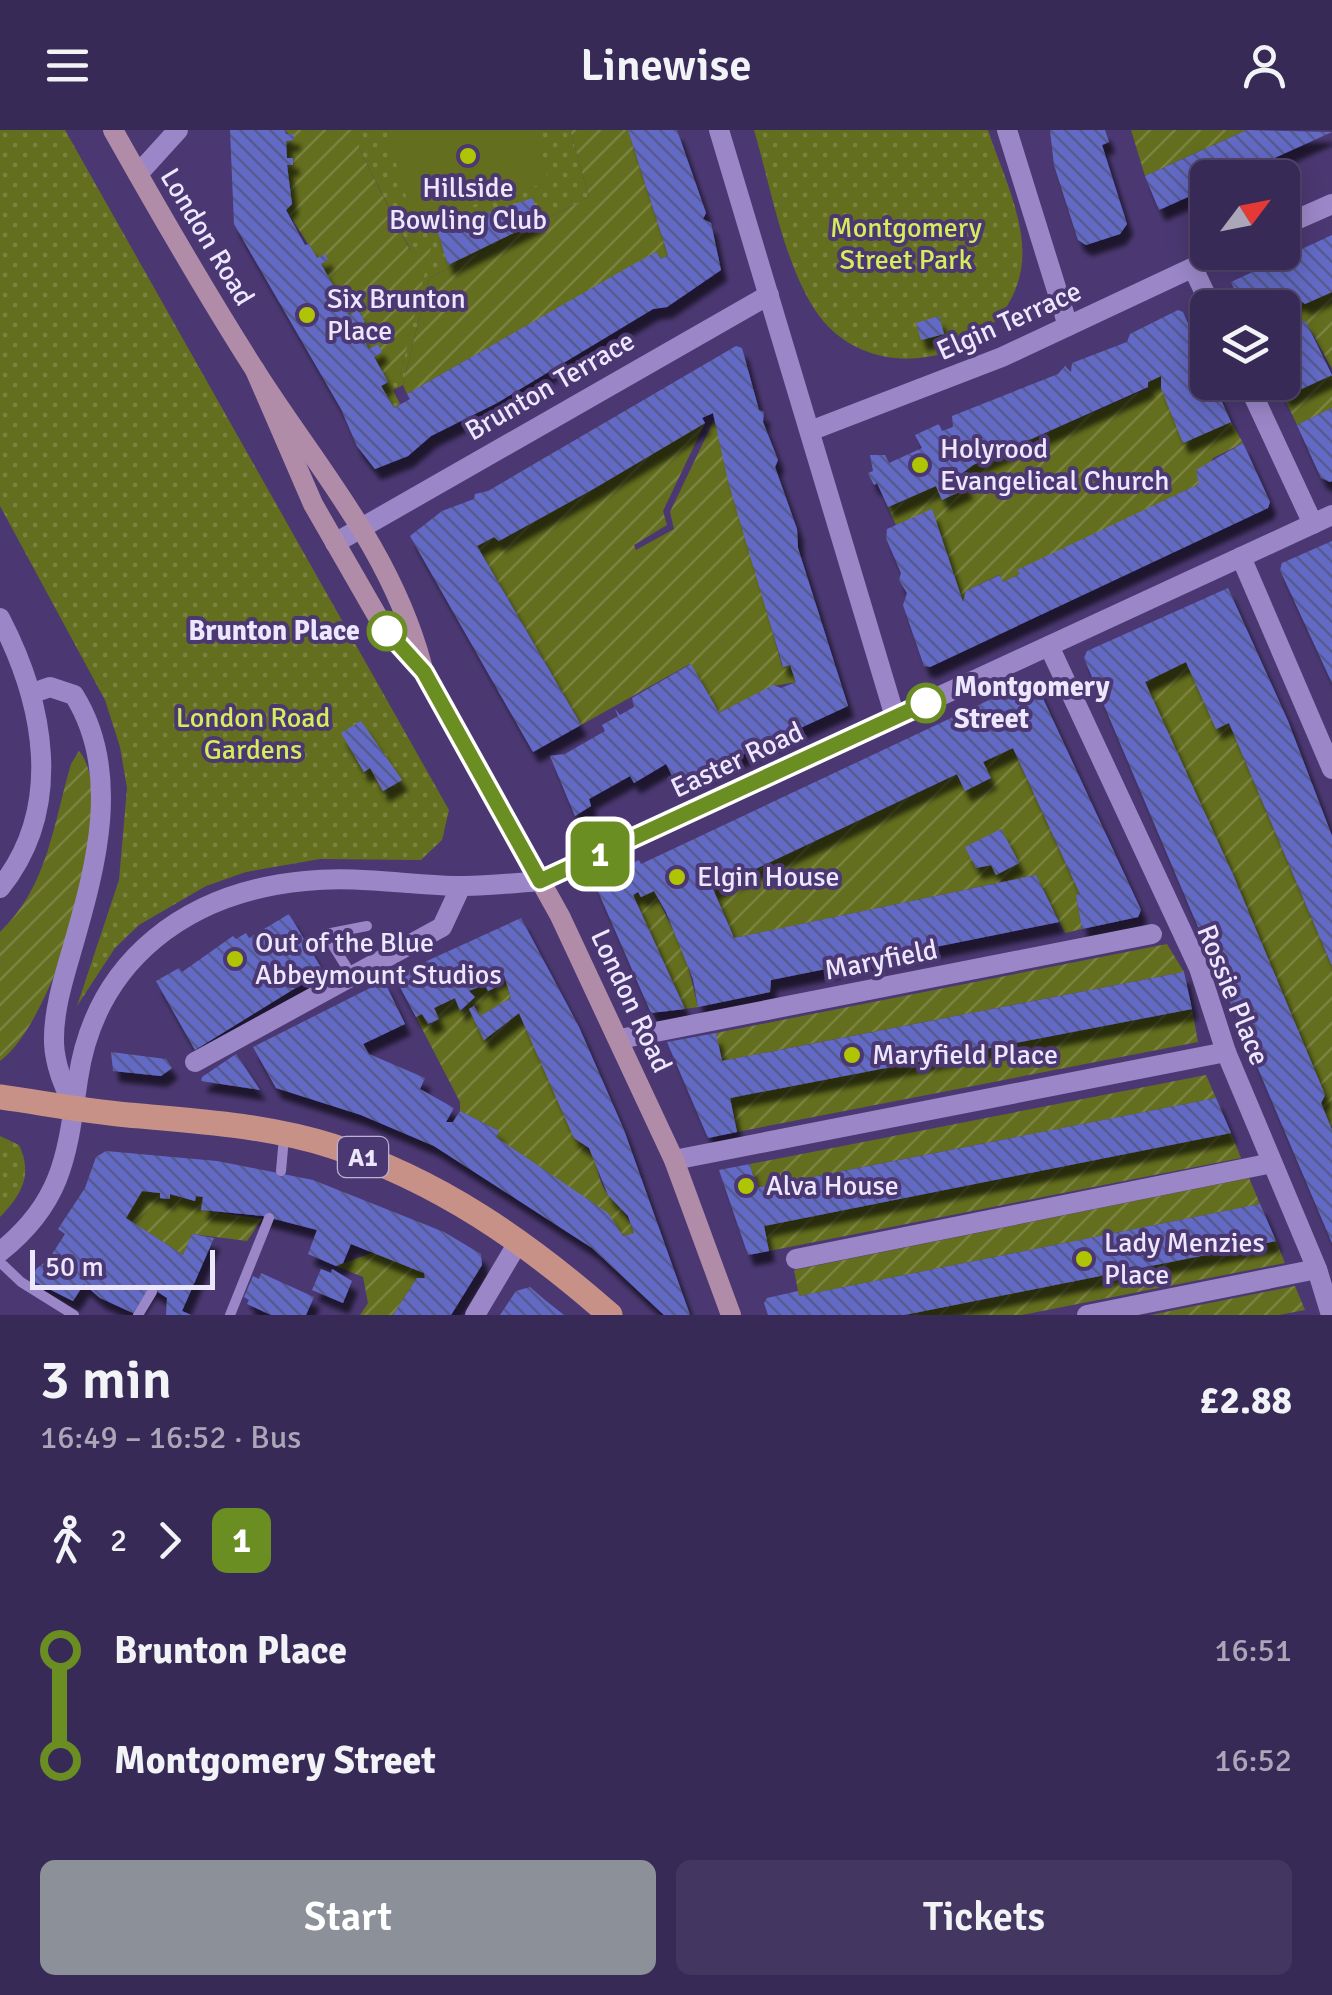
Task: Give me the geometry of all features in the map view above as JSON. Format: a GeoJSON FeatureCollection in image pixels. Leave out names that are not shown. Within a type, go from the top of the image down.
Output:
{"type":"FeatureCollection","features":[{"type":"Feature","properties":{"kind":"main road","name":"London Road"},"geometry":{"type":"LineString","coordinates":[[113,130],[255,370],[325,467],[360,526],[408,613],[424,672]]}},
{"type":"Feature","properties":{"kind":"main road","name":"London Road"},"geometry":{"type":"LineString","coordinates":[[255,370],[300,480],[383,626],[424,672],[540,881],[620,1039],[674,1160],[731,1315]]}},
{"type":"Feature","properties":{"kind":"main road","name":"A1"},"geometry":{"type":"LineString","coordinates":[[0,1097],[284,1134],[330,1145],[429,1186],[519,1242],[610,1315]]}},
{"type":"Feature","properties":{"kind":"street"},"geometry":{"type":"LineString","coordinates":[[138,174],[178,130]]}},
{"type":"Feature","properties":{"kind":"street"},"geometry":{"type":"LineString","coordinates":[[718,130],[895,717]]}},
{"type":"Feature","properties":{"kind":"street"},"geometry":{"type":"LineString","coordinates":[[1007,130],[1068,326]]}},
{"type":"Feature","properties":{"kind":"street"},"geometry":{"type":"LineString","coordinates":[[1300,218],[1332,204]]}},
{"type":"Feature","properties":{"kind":"street","name":"Elgin Terrace"},"geometry":{"type":"LineString","coordinates":[[810,431],[1002,357],[1190,269]]}},
{"type":"Feature","properties":{"kind":"street","name":"Brunton Terrace"},"geometry":{"type":"LineString","coordinates":[[360,526],[768,295]]}},
{"type":"Feature","properties":{"kind":"street"},"geometry":{"type":"LineString","coordinates":[[1257,400],[1322,520]]}},
{"type":"Feature","properties":{"kind":"street","name":"Easter Road"},"geometry":{"type":"LineString","coordinates":[[0,1252],[35,1221],[52,1196],[85,1048],[103,1004],[124,968],[162,930],[216,903],[282,883],[380,880],[461,886],[540,881],[1322,520]]}},
{"type":"Feature","properties":{"kind":"street"},"geometry":{"type":"LineString","coordinates":[[335,543],[360,526]]}},
{"type":"Feature","properties":{"kind":"street"},"geometry":{"type":"LineString","coordinates":[[1241,557],[1332,769]]}},
{"type":"Feature","properties":{"kind":"street"},"geometry":{"type":"LineString","coordinates":[[0,618],[34,693],[42,753],[37,808],[29,837],[0,888]]}},
{"type":"Feature","properties":{"kind":"street","name":"Rossie Place"},"geometry":{"type":"LineString","coordinates":[[1049,646],[1200,968],[1226,1052],[1317,1270],[1331,1315]]}},
{"type":"Feature","properties":{"kind":"street"},"geometry":{"type":"LineString","coordinates":[[34,693],[50,687],[74,695],[93,739],[100,774],[98,850],[55,1026],[56,1060],[74,1108]]}},
{"type":"Feature","properties":{"kind":"street"},"geometry":{"type":"LineString","coordinates":[[195,1062],[442,927],[461,886]]}},
{"type":"Feature","properties":{"kind":"street","name":"Maryfield"},"geometry":{"type":"LineString","coordinates":[[620,1039],[1152,934]]}},
{"type":"Feature","properties":{"kind":"street"},"geometry":{"type":"LineString","coordinates":[[674,1160],[1226,1052]]}},
{"type":"Feature","properties":{"kind":"street"},"geometry":{"type":"LineString","coordinates":[[796,1259],[1272,1163]]}},
{"type":"Feature","properties":{"kind":"street"},"geometry":{"type":"LineString","coordinates":[[475,1315],[519,1242]]}},
{"type":"Feature","properties":{"kind":"street"},"geometry":{"type":"LineString","coordinates":[[1087,1315],[1317,1270]]}},
{"type":"Feature","properties":{"kind":"lane"},"geometry":{"type":"LineString","coordinates":[[353,976],[326,934],[367,926]]}},
{"type":"Feature","properties":{"kind":"lane"},"geometry":{"type":"LineString","coordinates":[[281,1171],[284,1134]]}},
{"type":"Feature","properties":{"kind":"lane"},"geometry":{"type":"LineString","coordinates":[[230,1315],[269,1218]]}},
{"type":"Feature","properties":{"kind":"lane"},"geometry":{"type":"LineString","coordinates":[[0,1262],[21,1282],[74,1315]]}},
{"type":"Feature","properties":{"kind":"lane"},"geometry":{"type":"LineString","coordinates":[[138,1315],[152,1292]]}},
{"type":"Feature","properties":{"kind":"green space","name":"London Road Gardens"},"geometry":{"type":"Polygon","coordinates":[[[0,130],[65,130],[449,810],[442,840],[421,860],[320,859],[246,872],[206,886],[139,925],[115,948],[77,1006],[119,880],[127,788],[120,747],[105,700],[0,506],[0,130]]]}},
{"type":"Feature","properties":{"kind":"green space"},"geometry":{"type":"Polygon","coordinates":[[[285,130],[359,130],[359,148],[410,250],[433,239],[400,376],[388,382],[374,357],[382,352],[378,345],[369,349],[357,327],[365,322],[359,311],[350,315],[321,264],[328,260],[325,255],[317,258],[286,210],[292,204],[287,165],[293,164],[293,158],[287,158],[286,141],[294,140],[285,130]]]}},
{"type":"Feature","properties":{"kind":"green space"},"geometry":{"type":"Polygon","coordinates":[[[359,130],[570,130],[589,197],[429,278],[403,385],[393,390],[400,404],[394,408],[381,386],[400,375],[432,240],[411,251],[359,148],[359,130]]]}},
{"type":"Feature","properties":{"kind":"green space","name":"Hillside Bowling Club"},"geometry":{"type":"Polygon","coordinates":[[[386,130],[533,130],[549,182],[414,223],[386,130]]]}},
{"type":"Feature","properties":{"kind":"green space"},"geometry":{"type":"Polygon","coordinates":[[[570,130],[628,130],[668,255],[661,259],[656,252],[407,394],[403,385],[429,278],[589,197],[570,130]]]}},
{"type":"Feature","properties":{"kind":"green space","name":"Montgomery Street Park"},"geometry":{"type":"Polygon","coordinates":[[[754,130],[988,130],[1016,212],[1022,246],[1013,294],[996,321],[971,341],[942,354],[911,359],[879,355],[850,343],[824,322],[799,281],[754,130]]]}},
{"type":"Feature","properties":{"kind":"green space"},"geometry":{"type":"Polygon","coordinates":[[[1131,130],[1247,130],[1145,176],[1131,130]]]}},
{"type":"Feature","properties":{"kind":"green space"},"geometry":{"type":"Polygon","coordinates":[[[1332,292],[1332,369],[1306,322],[1300,320],[1300,300],[1306,304],[1332,292]]]}},
{"type":"Feature","properties":{"kind":"green space"},"geometry":{"type":"Polygon","coordinates":[[[1332,375],[1332,408],[1297,425],[1285,400],[1300,400],[1300,390],[1332,375]]]}},
{"type":"Feature","properties":{"kind":"green space"},"geometry":{"type":"Polygon","coordinates":[[[1161,376],[1183,442],[1231,422],[1243,443],[1213,458],[1199,484],[1018,571],[1020,574],[1003,582],[999,575],[966,591],[963,602],[932,510],[896,525],[888,507],[936,486],[942,499],[966,489],[961,474],[973,465],[1148,388],[1148,382],[1161,376]]]}},
{"type":"Feature","properties":{"kind":"green space"},"geometry":{"type":"Polygon","coordinates":[[[714,420],[782,666],[790,665],[796,682],[773,686],[719,713],[690,664],[581,725],[477,546],[494,537],[500,541],[705,423],[663,511],[667,525],[634,545],[636,550],[674,529],[670,512],[714,420]]]}},
{"type":"Feature","properties":{"kind":"green space"},"geometry":{"type":"Polygon","coordinates":[[[1186,662],[1216,728],[1229,723],[1332,966],[1332,1130],[1321,1103],[1324,1095],[1145,682],[1186,662]]]}},
{"type":"Feature","properties":{"kind":"green space"},"geometry":{"type":"Polygon","coordinates":[[[1013,748],[1080,894],[1076,895],[1082,929],[1065,933],[1036,875],[734,938],[713,889],[957,774],[965,790],[991,779],[983,762],[1013,748]]]}},
{"type":"Feature","properties":{"kind":"green space"},"geometry":{"type":"Polygon","coordinates":[[[79,751],[90,778],[93,816],[88,862],[76,912],[41,1004],[21,1039],[0,1061],[0,932],[29,895],[39,875],[71,764],[79,751]]]}},
{"type":"Feature","properties":{"kind":"green space"},"geometry":{"type":"Polygon","coordinates":[[[654,891],[685,954],[698,1007],[685,1009],[633,895],[654,891]]]}},
{"type":"Feature","properties":{"kind":"green space"},"geometry":{"type":"Polygon","coordinates":[[[1167,944],[1184,972],[722,1061],[716,1033],[1167,944]]]}},
{"type":"Feature","properties":{"kind":"green space"},"geometry":{"type":"Polygon","coordinates":[[[504,975],[511,998],[480,1016],[475,1006],[469,1009],[484,1039],[519,1013],[582,1144],[592,1154],[604,1188],[634,1233],[623,1236],[607,1213],[496,1137],[499,1131],[460,1111],[460,1102],[416,1017],[422,1014],[428,1024],[439,1019],[434,1008],[455,998],[461,1011],[475,997],[469,991],[485,984],[489,991],[494,988],[490,981],[504,975]]]}},
{"type":"Feature","properties":{"kind":"green space"},"geometry":{"type":"Polygon","coordinates":[[[1192,1009],[1198,1042],[737,1132],[730,1098],[1192,1009]]]}},
{"type":"Feature","properties":{"kind":"green space"},"geometry":{"type":"Polygon","coordinates":[[[1206,1075],[1216,1098],[756,1188],[750,1164],[1206,1075]]]}},
{"type":"Feature","properties":{"kind":"green space"},"geometry":{"type":"Polygon","coordinates":[[[1231,1133],[1241,1158],[769,1251],[764,1226],[1231,1133]]]}},
{"type":"Feature","properties":{"kind":"green space"},"geometry":{"type":"Polygon","coordinates":[[[0,1136],[19,1145],[25,1175],[19,1192],[0,1217],[0,1136]]]}},
{"type":"Feature","properties":{"kind":"green space"},"geometry":{"type":"Polygon","coordinates":[[[1249,1178],[1260,1204],[799,1296],[794,1270],[1249,1178]]]}},
{"type":"Feature","properties":{"kind":"green space"},"geometry":{"type":"Polygon","coordinates":[[[142,1191],[160,1193],[161,1198],[169,1199],[170,1194],[195,1201],[196,1196],[203,1197],[201,1210],[262,1219],[247,1241],[192,1234],[183,1255],[126,1218],[142,1191]]]}},
{"type":"Feature","properties":{"kind":"green space"},"geometry":{"type":"Polygon","coordinates":[[[1276,1241],[1285,1263],[1022,1315],[903,1315],[1276,1241]]]}},
{"type":"Feature","properties":{"kind":"green space"},"geometry":{"type":"Polygon","coordinates":[[[374,1252],[424,1273],[425,1278],[417,1278],[393,1315],[360,1315],[368,1303],[363,1277],[336,1266],[374,1252]]]}},
{"type":"Feature","properties":{"kind":"green space"},"geometry":{"type":"Polygon","coordinates":[[[1295,1286],[1305,1310],[1279,1315],[1150,1315],[1295,1286]]]}},
{"type":"Feature","properties":{"kind":"building"},"geometry":{"type":"Polygon","coordinates":[[[230,130],[285,130],[286,134],[294,134],[294,140],[286,141],[287,158],[293,158],[293,165],[287,165],[292,204],[286,210],[305,245],[309,244],[317,258],[325,254],[328,260],[321,264],[350,315],[358,310],[365,322],[357,327],[369,349],[378,344],[382,352],[374,357],[388,382],[381,386],[394,408],[410,399],[407,394],[632,265],[656,252],[661,259],[668,255],[628,130],[677,130],[706,213],[703,219],[711,223],[721,270],[667,307],[653,309],[497,403],[431,436],[408,456],[375,469],[357,446],[341,409],[234,224],[230,130]]]}},
{"type":"Feature","properties":{"kind":"building"},"geometry":{"type":"Polygon","coordinates":[[[1050,130],[1105,130],[1109,142],[1102,145],[1127,224],[1120,234],[1086,245],[1078,240],[1054,165],[1050,130]]]}},
{"type":"Feature","properties":{"kind":"building"},"geometry":{"type":"Polygon","coordinates":[[[1247,130],[1332,132],[1270,160],[1190,160],[1190,196],[1159,210],[1145,176],[1247,130]]]}},
{"type":"Feature","properties":{"kind":"building"},"geometry":{"type":"Polygon","coordinates":[[[533,198],[538,221],[448,265],[437,229],[533,198]]]}},
{"type":"Feature","properties":{"kind":"building"},"geometry":{"type":"Polygon","coordinates":[[[1332,235],[1332,292],[1305,304],[1300,300],[1300,290],[1235,290],[1231,282],[1257,270],[1300,270],[1300,250],[1332,235]]]}},
{"type":"Feature","properties":{"kind":"building"},"geometry":{"type":"Polygon","coordinates":[[[1178,310],[1183,312],[1190,328],[1190,400],[1221,400],[1231,422],[1183,443],[1161,388],[1161,376],[1148,382],[1148,387],[973,465],[961,474],[967,488],[942,500],[936,486],[888,507],[868,473],[873,471],[870,455],[885,455],[889,463],[922,448],[915,435],[939,424],[942,431],[953,427],[952,416],[1058,374],[1065,366],[1071,372],[1072,363],[1127,342],[1130,334],[1178,310]]]}},
{"type":"Feature","properties":{"kind":"building"},"geometry":{"type":"Polygon","coordinates":[[[939,316],[944,334],[921,340],[916,323],[939,316]]]}},
{"type":"Feature","properties":{"kind":"building"},"geometry":{"type":"Polygon","coordinates":[[[1300,320],[1306,322],[1332,375],[1300,390],[1300,320]]]}},
{"type":"Feature","properties":{"kind":"building"},"geometry":{"type":"Polygon","coordinates":[[[736,346],[742,348],[759,410],[764,412],[763,422],[778,460],[775,467],[797,529],[798,548],[848,706],[677,785],[666,764],[634,783],[630,776],[589,799],[591,806],[575,816],[550,756],[565,754],[605,731],[602,725],[618,716],[615,709],[620,715],[634,707],[632,698],[691,664],[719,713],[773,685],[781,688],[796,682],[790,665],[783,667],[728,481],[713,413],[702,418],[705,423],[595,488],[499,541],[494,537],[477,546],[581,725],[533,752],[410,536],[442,511],[474,499],[475,494],[488,491],[736,346]]]}},
{"type":"Feature","properties":{"kind":"building"},"geometry":{"type":"Polygon","coordinates":[[[1332,408],[1330,482],[1321,478],[1297,425],[1332,408]]]}},
{"type":"Feature","properties":{"kind":"building"},"geometry":{"type":"Polygon","coordinates":[[[1243,443],[1270,502],[1268,508],[930,667],[924,666],[903,605],[907,593],[899,580],[901,573],[886,538],[887,529],[932,509],[963,602],[966,591],[1000,575],[1003,582],[1020,574],[1017,570],[1199,484],[1196,470],[1243,443]]]}},
{"type":"Feature","properties":{"kind":"building"},"geometry":{"type":"Polygon","coordinates":[[[1332,541],[1332,683],[1280,570],[1282,563],[1332,541]]]}},
{"type":"Feature","properties":{"kind":"building"},"geometry":{"type":"Polygon","coordinates":[[[1228,588],[1288,721],[1332,836],[1332,966],[1229,723],[1216,729],[1186,662],[1145,682],[1234,877],[1325,1095],[1321,1103],[1332,1130],[1332,1243],[1084,658],[1087,651],[1228,588]]]}},
{"type":"Feature","properties":{"kind":"building"},"geometry":{"type":"Polygon","coordinates":[[[1034,679],[1141,910],[1138,917],[1082,929],[1076,895],[1080,894],[1013,748],[983,762],[991,778],[965,791],[957,774],[713,889],[734,938],[1036,875],[1059,922],[771,980],[770,992],[698,1007],[693,979],[666,912],[654,891],[641,897],[638,892],[633,895],[685,1009],[651,1013],[594,882],[639,860],[641,864],[1034,679]]]}},
{"type":"Feature","properties":{"kind":"building"},"geometry":{"type":"Polygon","coordinates":[[[361,721],[402,780],[383,791],[370,768],[364,772],[341,733],[361,721]]]}},
{"type":"Feature","properties":{"kind":"building"},"geometry":{"type":"Polygon","coordinates":[[[1001,829],[1019,863],[996,875],[991,865],[976,868],[965,847],[1001,829]]]}},
{"type":"Feature","properties":{"kind":"building"},"geometry":{"type":"Polygon","coordinates":[[[289,914],[323,971],[195,1050],[156,981],[179,968],[182,972],[233,936],[236,939],[246,933],[249,938],[289,914]]]}},
{"type":"Feature","properties":{"kind":"building"},"geometry":{"type":"Polygon","coordinates":[[[521,918],[579,1027],[624,1130],[690,1315],[664,1315],[592,1248],[434,1146],[361,1115],[276,1088],[253,1047],[384,981],[405,1024],[363,1044],[369,1054],[425,1078],[420,1089],[454,1108],[446,1122],[453,1122],[460,1111],[499,1131],[496,1137],[608,1213],[623,1236],[634,1233],[628,1216],[608,1195],[589,1148],[574,1138],[519,1013],[484,1040],[469,1009],[474,1006],[480,1016],[511,998],[504,975],[490,981],[494,988],[488,991],[485,984],[469,991],[475,997],[460,1011],[455,998],[434,1008],[439,1019],[428,1024],[422,1014],[416,1017],[394,976],[521,918]]]}},
{"type":"Feature","properties":{"kind":"building","name":"Maryfield Place"},"geometry":{"type":"Polygon","coordinates":[[[1184,972],[1192,1009],[730,1098],[737,1132],[708,1138],[667,1042],[716,1033],[722,1061],[1184,972]]]}},
{"type":"Feature","properties":{"kind":"building"},"geometry":{"type":"Polygon","coordinates":[[[111,1052],[166,1059],[172,1068],[161,1076],[113,1071],[111,1052]]]}},
{"type":"Feature","properties":{"kind":"building"},"geometry":{"type":"Polygon","coordinates":[[[236,1054],[260,1090],[201,1081],[202,1077],[236,1054]]]}},
{"type":"Feature","properties":{"kind":"building"},"geometry":{"type":"Polygon","coordinates":[[[1216,1098],[1231,1133],[764,1226],[769,1251],[748,1255],[719,1170],[750,1164],[756,1188],[1216,1098]]]}},
{"type":"Feature","properties":{"kind":"building"},"geometry":{"type":"Polygon","coordinates":[[[106,1151],[217,1161],[313,1180],[444,1232],[481,1254],[482,1265],[451,1315],[393,1315],[417,1278],[425,1278],[424,1273],[351,1244],[343,1263],[336,1266],[308,1254],[317,1230],[263,1216],[201,1210],[203,1197],[196,1196],[195,1201],[170,1194],[170,1199],[160,1198],[160,1193],[142,1191],[126,1218],[183,1255],[192,1234],[214,1238],[182,1311],[191,1315],[166,1315],[167,1298],[150,1287],[133,1313],[100,1298],[84,1284],[73,1301],[33,1281],[36,1269],[49,1259],[65,1234],[58,1229],[85,1188],[96,1157],[106,1151]]]}},
{"type":"Feature","properties":{"kind":"building","name":"Lady Menzies Place"},"geometry":{"type":"Polygon","coordinates":[[[1260,1204],[1276,1241],[904,1315],[768,1315],[764,1303],[767,1298],[798,1291],[799,1296],[1260,1204]]]}},
{"type":"Feature","properties":{"kind":"building"},"geometry":{"type":"Polygon","coordinates":[[[321,1269],[331,1273],[332,1269],[352,1281],[343,1303],[312,1290],[321,1269]]]}},
{"type":"Feature","properties":{"kind":"building"},"geometry":{"type":"Polygon","coordinates":[[[261,1273],[314,1297],[306,1315],[271,1315],[247,1304],[249,1300],[244,1297],[253,1276],[259,1279],[261,1273]]]}},
{"type":"Feature","properties":{"kind":"building"},"geometry":{"type":"Polygon","coordinates":[[[530,1287],[564,1315],[500,1315],[516,1291],[530,1287]]]}},
{"type":"Feature","properties":{"kind":"bus line","name":"1"},"geometry":{"type":"LineString","coordinates":[[387,631],[424,672],[540,881],[926,703]]}},
{"type":"Feature","properties":{"kind":"place","name":"Hillside Bowling Club"},"geometry":{"type":"Point","coordinates":[468,156]}},
{"type":"Feature","properties":{"kind":"place","name":"Six Brunton Place"},"geometry":{"type":"Point","coordinates":[307,315]}},
{"type":"Feature","properties":{"kind":"place","name":"Holyrood Evangelical Church"},"geometry":{"type":"Point","coordinates":[920,465]}},
{"type":"Feature","properties":{"kind":"place","name":"Brunton Place"},"geometry":{"type":"Point","coordinates":[387,631]}},
{"type":"Feature","properties":{"kind":"place","name":"Montgomery Street"},"geometry":{"type":"Point","coordinates":[926,703]}},
{"type":"Feature","properties":{"kind":"place","name":"Elgin House"},"geometry":{"type":"Point","coordinates":[677,877]}},
{"type":"Feature","properties":{"kind":"place","name":"Out of the Blue Abbeymount Studios"},"geometry":{"type":"Point","coordinates":[235,959]}},
{"type":"Feature","properties":{"kind":"place","name":"Maryfield Place"},"geometry":{"type":"Point","coordinates":[852,1055]}},
{"type":"Feature","properties":{"kind":"place","name":"Alva House"},"geometry":{"type":"Point","coordinates":[746,1186]}},
{"type":"Feature","properties":{"kind":"place","name":"Lady Menzies Place"},"geometry":{"type":"Point","coordinates":[1084,1259]}}]}
